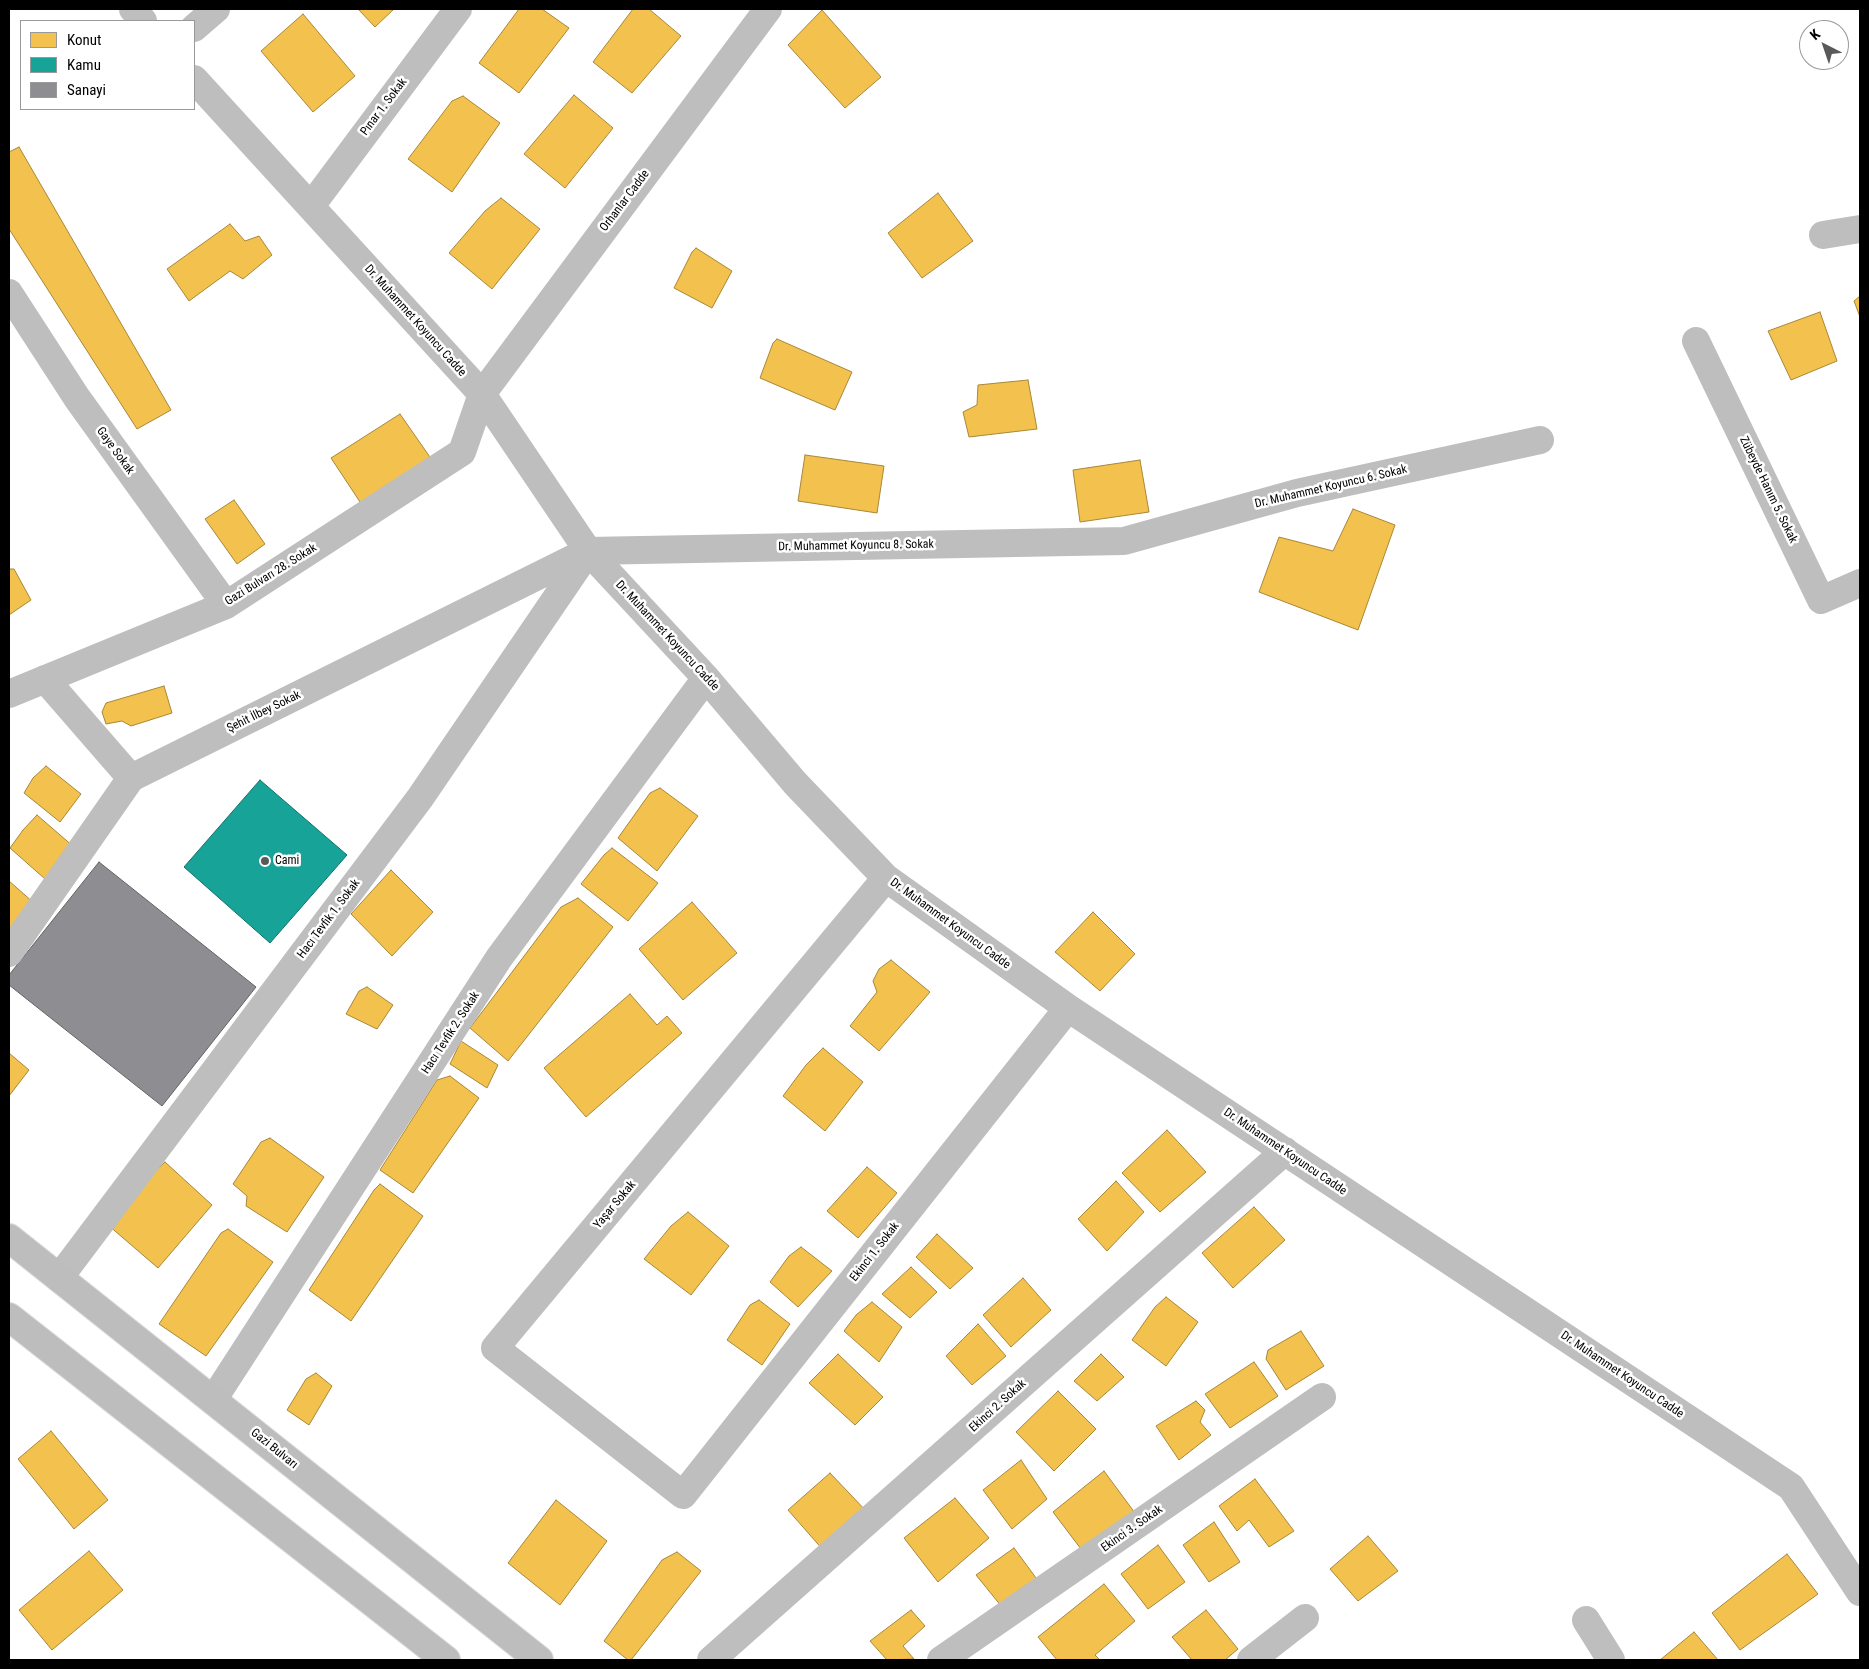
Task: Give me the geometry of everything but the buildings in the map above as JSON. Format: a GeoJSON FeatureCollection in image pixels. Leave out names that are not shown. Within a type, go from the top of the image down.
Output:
{"type":"FeatureCollection","features":[{"type":"Feature","properties":{"kind":"main road","name":"Gazi Bulvarı"},"geometry":{"type":"LineString","coordinates":[[9,1238],[539,1660]]}},
{"type":"Feature","properties":{"kind":"main road"},"geometry":{"type":"LineString","coordinates":[[9,1317],[446,1660]]}},
{"type":"Feature","properties":{"kind":"street"},"geometry":{"type":"LineString","coordinates":[[133,9],[142,20]]}},
{"type":"Feature","properties":{"kind":"street"},"geometry":{"type":"LineString","coordinates":[[195,27],[216,9]]}},
{"type":"Feature","properties":{"kind":"street","name":"Pınar 1. Sokak"},"geometry":{"type":"LineString","coordinates":[[311,206],[458,9]]}},
{"type":"Feature","properties":{"kind":"street","name":"Orhanlar Cadde"},"geometry":{"type":"LineString","coordinates":[[482,394],[768,9]]}},
{"type":"Feature","properties":{"kind":"street","name":"Dr. Muhammet Koyuncu Cadde"},"geometry":{"type":"LineString","coordinates":[[195,80],[482,394],[588,552],[706,678],[795,783],[886,878],[1068,1008],[1791,1487],[1860,1592]]}},
{"type":"Feature","properties":{"kind":"street"},"geometry":{"type":"LineString","coordinates":[[1823,235],[1860,230]]}},
{"type":"Feature","properties":{"kind":"street","name":"Gaye Sokak"},"geometry":{"type":"LineString","coordinates":[[9,293],[76,398],[226,605]]}},
{"type":"Feature","properties":{"kind":"street","name":"Zübeyde Hanım 5. Sokak"},"geometry":{"type":"LineString","coordinates":[[1696,341],[1821,600],[1860,583]]}},
{"type":"Feature","properties":{"kind":"street","name":"Gazi Bulvarı 28. Sokak"},"geometry":{"type":"LineString","coordinates":[[9,694],[226,605],[462,452],[482,394]]}},
{"type":"Feature","properties":{"kind":"street","name":"Dr. Muhammet Koyuncu 6. Sokak"},"geometry":{"type":"LineString","coordinates":[[1124,541],[1297,493],[1540,440]]}},
{"type":"Feature","properties":{"kind":"street","name":"Dr. Muhammet Koyuncu 8. Sokak"},"geometry":{"type":"LineString","coordinates":[[588,552],[1124,541]]}},
{"type":"Feature","properties":{"kind":"street","name":"Şehit İlbey Sokak"},"geometry":{"type":"LineString","coordinates":[[9,953],[131,778],[588,552]]}},
{"type":"Feature","properties":{"kind":"street","name":"Hacı Tevfik 1. Sokak"},"geometry":{"type":"LineString","coordinates":[[59,1278],[420,798],[588,552]]}},
{"type":"Feature","properties":{"kind":"street","name":"Hacı Tevfik 2. Sokak"},"geometry":{"type":"LineString","coordinates":[[212,1400],[499,958],[706,678]]}},
{"type":"Feature","properties":{"kind":"street"},"geometry":{"type":"LineString","coordinates":[[45,679],[131,778]]}},
{"type":"Feature","properties":{"kind":"street","name":"Yaşar Sokak"},"geometry":{"type":"LineString","coordinates":[[683,1495],[496,1348],[886,878]]}},
{"type":"Feature","properties":{"kind":"street","name":"Ekinci 1. Sokak"},"geometry":{"type":"LineString","coordinates":[[683,1495],[1068,1008]]}},
{"type":"Feature","properties":{"kind":"street","name":"Ekinci 2. Sokak"},"geometry":{"type":"LineString","coordinates":[[711,1660],[1285,1151]]}},
{"type":"Feature","properties":{"kind":"street","name":"Ekinci 3. Sokak"},"geometry":{"type":"LineString","coordinates":[[942,1660],[1322,1397]]}},
{"type":"Feature","properties":{"kind":"street"},"geometry":{"type":"LineString","coordinates":[[1252,1660],[1305,1618]]}},
{"type":"Feature","properties":{"kind":"street"},"geometry":{"type":"LineString","coordinates":[[1586,1620],[1610,1660]]}},
{"type":"Feature","properties":{"kind":"place","name":"Cami"},"geometry":{"type":"Point","coordinates":[265,861]}}]}
